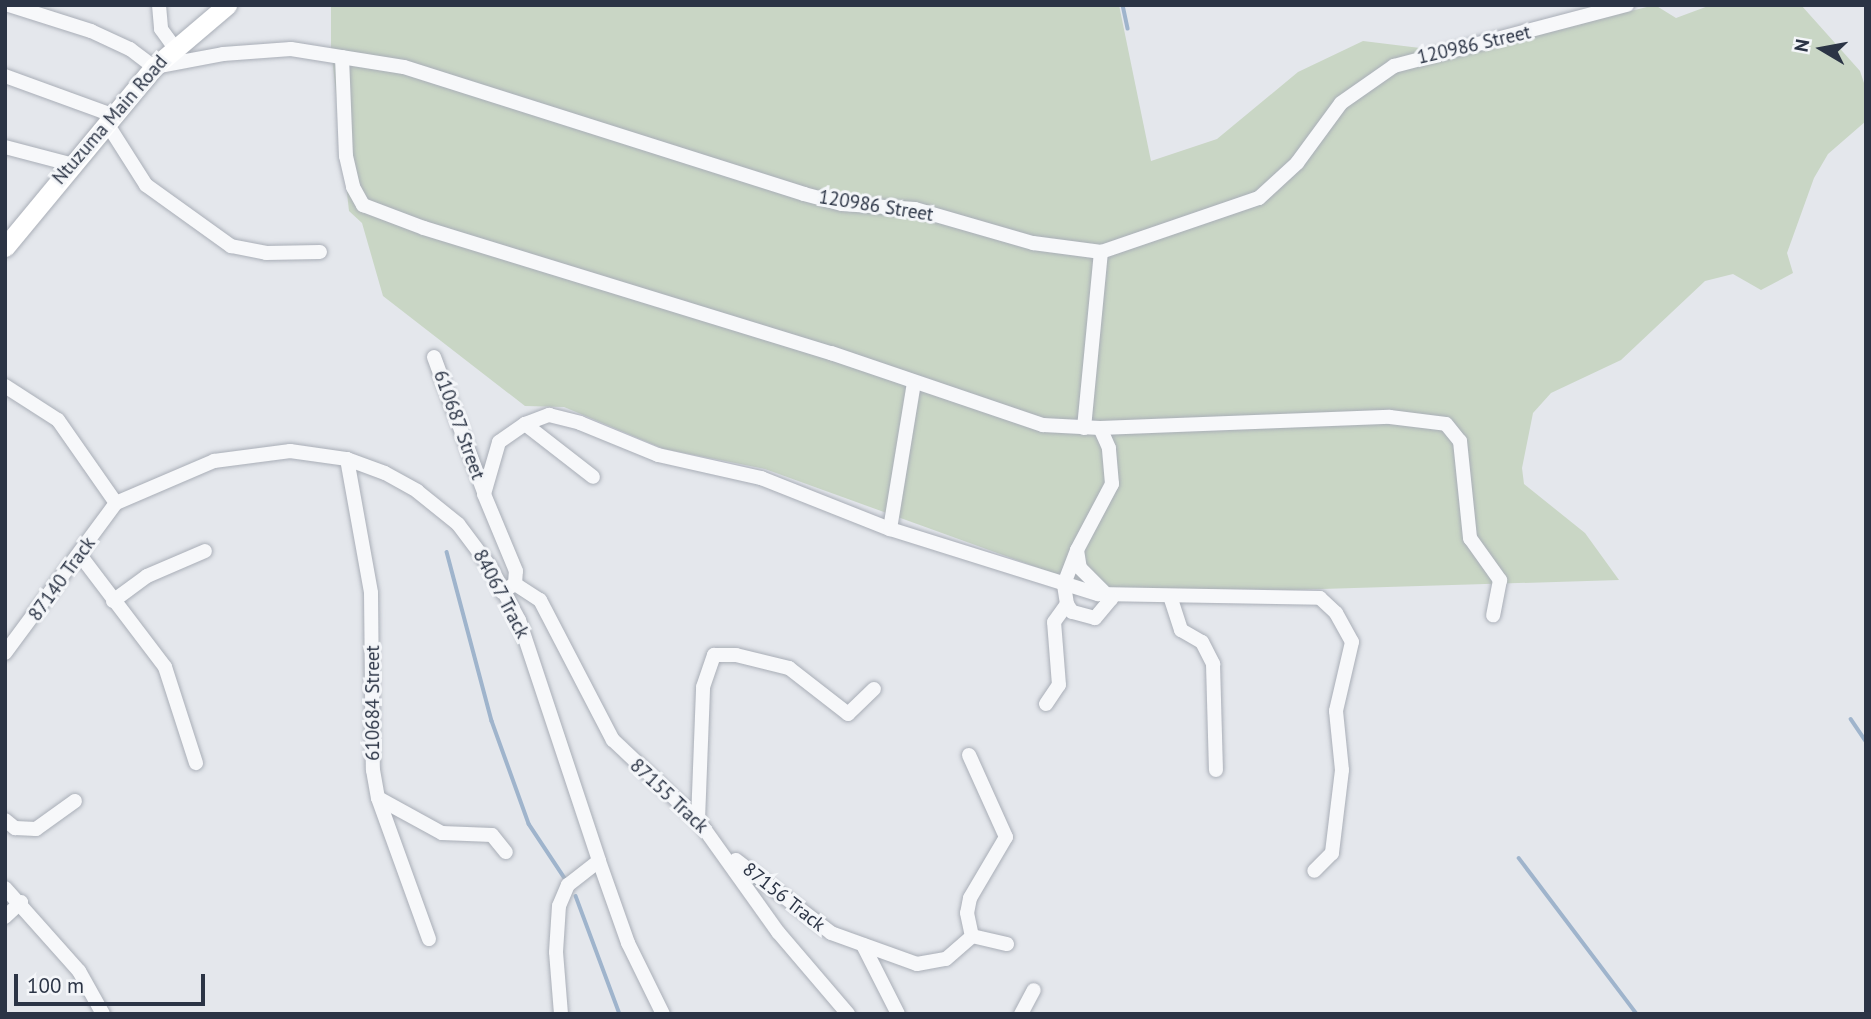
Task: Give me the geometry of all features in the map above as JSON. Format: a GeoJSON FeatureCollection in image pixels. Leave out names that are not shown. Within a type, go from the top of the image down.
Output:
{"type":"FeatureCollection","features":[{"type":"Feature","properties":{"kind":"main road","name":"Ntuzuma Main Road"},"geometry":{"type":"LineString","coordinates":[[5,247],[153,68],[227,5]]}},
{"type":"Feature","properties":{"kind":"street"},"geometry":{"type":"LineString","coordinates":[[9,5],[91,31],[130,48],[153,68]]}},
{"type":"Feature","properties":{"kind":"street"},"geometry":{"type":"LineString","coordinates":[[159,5],[161,29],[175,48]]}},
{"type":"Feature","properties":{"kind":"street","name":"120986 Street"},"geometry":{"type":"LineString","coordinates":[[153,68],[273,50],[404,67],[842,204],[915,209],[1033,243],[1101,252],[1259,198],[1297,163],[1341,103],[1385,70],[1436,52],[1513,37],[1627,5]]}},
{"type":"Feature","properties":{"kind":"street"},"geometry":{"type":"LineString","coordinates":[[342,57],[348,172],[363,205],[1043,425],[1100,428],[1390,417],[1446,424],[1460,442],[1471,538],[1500,580],[1493,615]]}},
{"type":"Feature","properties":{"kind":"street"},"geometry":{"type":"LineString","coordinates":[[5,76],[109,119],[146,185],[231,246],[266,253],[320,252]]}},
{"type":"Feature","properties":{"kind":"street"},"geometry":{"type":"LineString","coordinates":[[5,147],[71,164]]}},
{"type":"Feature","properties":{"kind":"street"},"geometry":{"type":"LineString","coordinates":[[1084,428],[1101,252]]}},
{"type":"Feature","properties":{"kind":"street","name":"610687 Street"},"geometry":{"type":"LineString","coordinates":[[434,357],[484,494],[516,571],[515,584]]}},
{"type":"Feature","properties":{"kind":"street"},"geometry":{"type":"LineString","coordinates":[[890,529],[914,383]]}},
{"type":"Feature","properties":{"kind":"street"},"geometry":{"type":"LineString","coordinates":[[5,386],[58,420],[116,503]]}},
{"type":"Feature","properties":{"kind":"street"},"geometry":{"type":"LineString","coordinates":[[484,494],[496,447],[525,424],[549,415],[580,422],[657,455],[761,478],[890,529],[1110,596],[1313,595],[1336,613],[1351,637],[1336,711],[1342,770],[1332,853],[1314,871]]}},
{"type":"Feature","properties":{"kind":"street"},"geometry":{"type":"LineString","coordinates":[[525,424],[593,477]]}},
{"type":"Feature","properties":{"kind":"street"},"geometry":{"type":"LineString","coordinates":[[1100,428],[1109,448],[1112,484],[1077,550],[1064,584],[1067,604],[1072,612],[1090,619],[1103,613],[1110,596]]}},
{"type":"Feature","properties":{"kind":"street","name":"84067 Track"},"geometry":{"type":"LineString","coordinates":[[116,503],[180,473],[244,454],[290,451],[347,459],[385,473],[438,506],[480,552],[532,655],[598,861],[628,943],[663,1014]]}},
{"type":"Feature","properties":{"kind":"street","name":"610684 Street"},"geometry":{"type":"LineString","coordinates":[[347,459],[371,593],[371,749],[378,798],[429,939]]}},
{"type":"Feature","properties":{"kind":"street","name":"87140 Track"},"geometry":{"type":"LineString","coordinates":[[5,653],[116,503]]}},
{"type":"Feature","properties":{"kind":"street"},"geometry":{"type":"LineString","coordinates":[[1077,550],[1080,568],[1110,596]]}},
{"type":"Feature","properties":{"kind":"street"},"geometry":{"type":"LineString","coordinates":[[113,601],[147,576],[205,551]]}},
{"type":"Feature","properties":{"kind":"street"},"geometry":{"type":"LineString","coordinates":[[80,555],[165,667],[196,763]]}},
{"type":"Feature","properties":{"kind":"street"},"geometry":{"type":"LineString","coordinates":[[502,592],[515,584]]}},
{"type":"Feature","properties":{"kind":"street","name":"87155 Track"},"geometry":{"type":"LineString","coordinates":[[515,584],[540,600],[614,740],[698,820],[719,845],[778,932],[848,1014]]}},
{"type":"Feature","properties":{"kind":"street"},"geometry":{"type":"LineString","coordinates":[[1170,596],[1181,631],[1202,642],[1213,664],[1216,770]]}},
{"type":"Feature","properties":{"kind":"street"},"geometry":{"type":"LineString","coordinates":[[1046,704],[1059,685],[1054,622],[1067,604]]}},
{"type":"Feature","properties":{"kind":"street"},"geometry":{"type":"LineString","coordinates":[[698,820],[703,687],[714,655],[736,655],[789,668],[844,713],[856,710],[874,689]]}},
{"type":"Feature","properties":{"kind":"street"},"geometry":{"type":"LineString","coordinates":[[969,755],[1006,837],[970,898],[967,914],[972,936],[1007,944]]}},
{"type":"Feature","properties":{"kind":"street"},"geometry":{"type":"LineString","coordinates":[[378,798],[442,833],[492,835],[506,852]]}},
{"type":"Feature","properties":{"kind":"street"},"geometry":{"type":"LineString","coordinates":[[5,820],[15,828],[36,829],[75,801]]}},
{"type":"Feature","properties":{"kind":"street","name":"87156 Track"},"geometry":{"type":"LineString","coordinates":[[719,845],[831,933],[863,945],[931,964],[953,954],[972,936]]}},
{"type":"Feature","properties":{"kind":"street"},"geometry":{"type":"LineString","coordinates":[[561,1014],[556,952],[559,906],[568,886],[598,861]]}},
{"type":"Feature","properties":{"kind":"street"},"geometry":{"type":"LineString","coordinates":[[5,888],[21,902],[79,971],[103,1014]]}},
{"type":"Feature","properties":{"kind":"street"},"geometry":{"type":"LineString","coordinates":[[5,918],[21,902]]}},
{"type":"Feature","properties":{"kind":"street"},"geometry":{"type":"LineString","coordinates":[[863,945],[876,978],[898,1014]]}},
{"type":"Feature","properties":{"kind":"street"},"geometry":{"type":"LineString","coordinates":[[1021,1014],[1034,990]]}},
{"type":"Feature","properties":{"kind":"green space"},"geometry":{"type":"Polygon","coordinates":[[[331,5],[1119,5],[1151,161],[1217,139],[1298,72],[1363,41],[1461,53],[1655,5],[1676,18],[1711,5],[1801,5],[1860,71],[1866,89],[1866,121],[1828,154],[1814,178],[1787,253],[1793,273],[1761,290],[1733,274],[1705,281],[1621,360],[1551,393],[1533,413],[1522,468],[1524,484],[1585,533],[1619,580],[1289,590],[1094,588],[765,469],[664,449],[564,407],[525,406],[383,296],[362,223],[349,211],[331,48],[331,5]]]}},
{"type":"Feature","properties":{"kind":"waterway"},"geometry":{"type":"LineString","coordinates":[[1123,5],[1128,28]]}},
{"type":"Feature","properties":{"kind":"waterway"},"geometry":{"type":"LineString","coordinates":[[447,552],[492,721],[529,824],[566,880]]}},
{"type":"Feature","properties":{"kind":"waterway"},"geometry":{"type":"LineString","coordinates":[[1851,719],[1866,741]]}},
{"type":"Feature","properties":{"kind":"waterway"},"geometry":{"type":"LineString","coordinates":[[1519,858],[1637,1014]]}},
{"type":"Feature","properties":{"kind":"waterway"},"geometry":{"type":"LineString","coordinates":[[576,896],[620,1014]]}}]}
